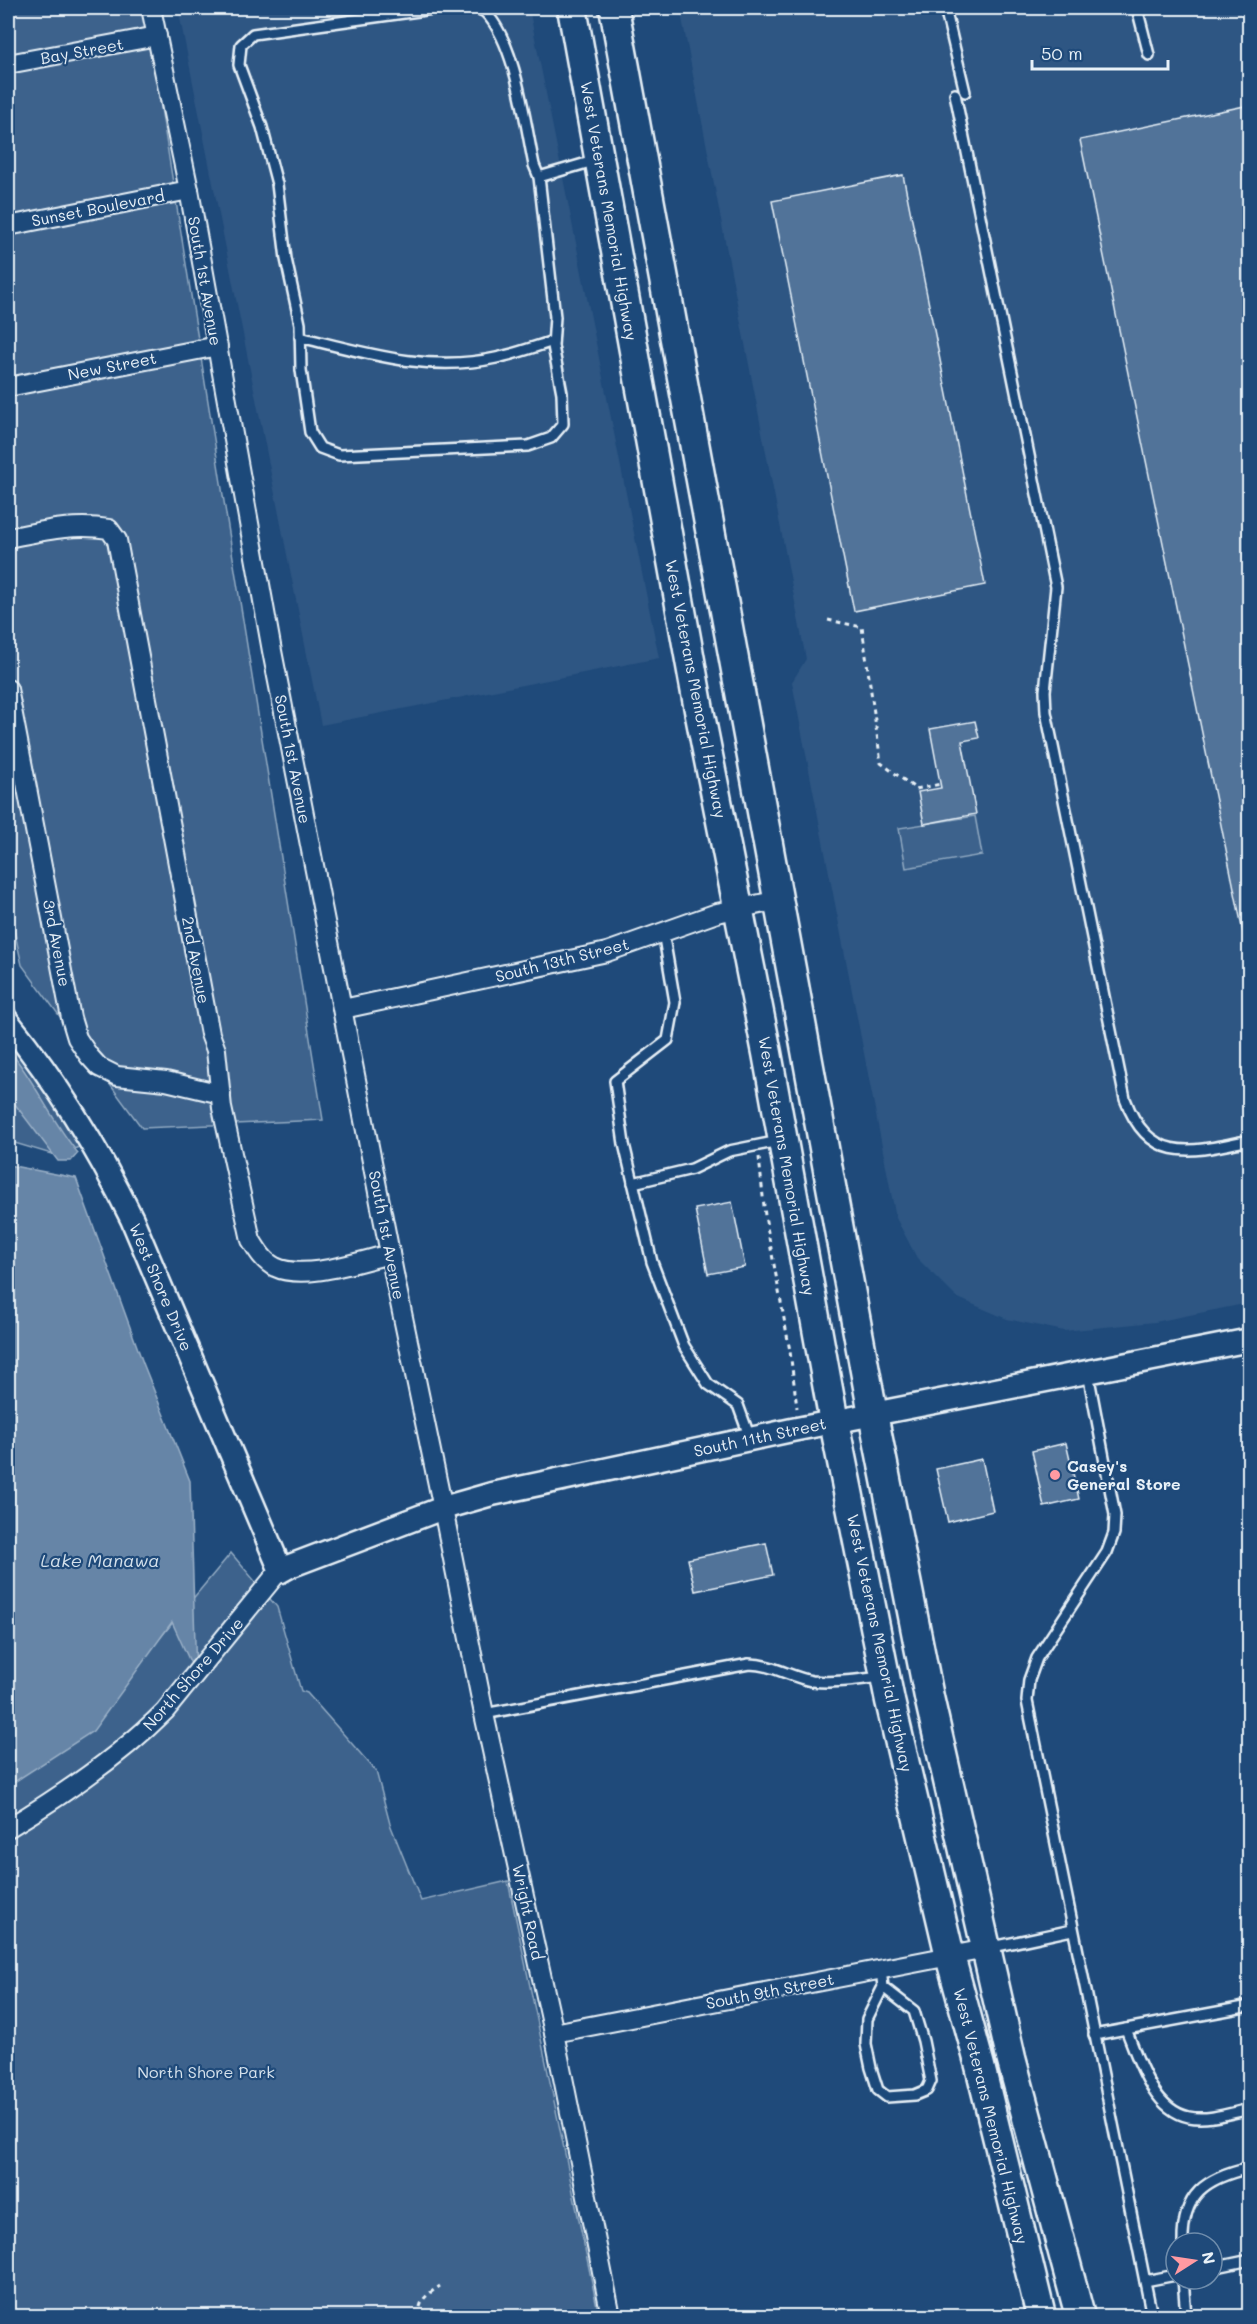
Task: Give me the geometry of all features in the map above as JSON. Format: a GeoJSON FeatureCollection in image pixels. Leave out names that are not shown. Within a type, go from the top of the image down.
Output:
{"type":"FeatureCollection","features":[{"type":"Feature","properties":{"kind":"main road","name":"West Veterans Memorial Highway"},"geometry":{"type":"LineString","coordinates":[[572,8],[699,710],[834,1422],[885,1677],[950,1956],[980,2066],[1041,2316]]}},
{"type":"Feature","properties":{"kind":"main road","name":"West Veterans Memorial Highway"},"geometry":{"type":"LineString","coordinates":[[614,8],[873,1414],[929,1697],[1011,2058],[1080,2316]]}},
{"type":"Feature","properties":{"kind":"street","name":"South 1st Avenue"},"geometry":{"type":"LineString","coordinates":[[151,8],[189,190],[272,651],[390,1254],[443,1508]]}},
{"type":"Feature","properties":{"kind":"street","name":"Bay Street"},"geometry":{"type":"LineString","coordinates":[[8,64],[157,36]]}},
{"type":"Feature","properties":{"kind":"street","name":"Sunset Boulevard"},"geometry":{"type":"LineString","coordinates":[[8,226],[189,190]]}},
{"type":"Feature","properties":{"kind":"street","name":"New Street"},"geometry":{"type":"LineString","coordinates":[[8,387],[218,346]]}},
{"type":"Feature","properties":{"kind":"street","name":"2nd Avenue"},"geometry":{"type":"LineString","coordinates":[[8,538],[73,526],[109,529],[117,540],[210,1034],[216,1050],[221,1094],[251,1240],[259,1254],[274,1267],[290,1272],[355,1263],[390,1254]]}},
{"type":"Feature","properties":{"kind":"street","name":"3rd Avenue"},"geometry":{"type":"LineString","coordinates":[[8,688],[71,1018],[81,1046],[99,1067],[117,1076],[166,1081],[221,1094]]}},
{"type":"Feature","properties":{"kind":"street","name":"South 13th Street"},"geometry":{"type":"LineString","coordinates":[[343,1009],[607,952],[738,907],[779,900]]}},
{"type":"Feature","properties":{"kind":"street","name":"West Shore Drive"},"geometry":{"type":"LineString","coordinates":[[8,1022],[54,1082],[84,1127],[114,1182],[199,1376],[280,1571]]}},
{"type":"Feature","properties":{"kind":"street","name":"South 11th Street"},"geometry":{"type":"LineString","coordinates":[[280,1571],[443,1508],[492,1494],[873,1414],[1250,1340]]}},
{"type":"Feature","properties":{"kind":"street","name":"Wright Road"},"geometry":{"type":"LineString","coordinates":[[443,1508],[484,1714],[554,2033],[611,2316]]}},
{"type":"Feature","properties":{"kind":"street","name":"North Shore Drive"},"geometry":{"type":"LineString","coordinates":[[8,1828],[87,1776],[145,1731],[173,1702],[280,1571]]}},
{"type":"Feature","properties":{"kind":"street","name":"South 9th Street"},"geometry":{"type":"LineString","coordinates":[[554,2033],[882,1978],[950,1956],[986,1949]]}},
{"type":"Feature","properties":{"kind":"lane"},"geometry":{"type":"LineString","coordinates":[[440,8],[253,34],[240,45],[239,65],[262,127],[277,184],[286,259],[300,324],[301,369],[310,432],[320,448],[339,455],[528,446],[551,438],[563,424],[562,393],[553,341],[555,317],[539,177],[534,165],[515,72],[502,37],[485,12],[474,8]]}},
{"type":"Feature","properties":{"kind":"lane"},"geometry":{"type":"LineString","coordinates":[[945,8],[965,92]]}},
{"type":"Feature","properties":{"kind":"lane"},"geometry":{"type":"LineString","coordinates":[[1137,8],[1149,55]]}},
{"type":"Feature","properties":{"kind":"lane"},"geometry":{"type":"LineString","coordinates":[[955,94],[1056,586],[1045,691],[1046,712],[1125,1099],[1132,1117],[1144,1133],[1159,1143],[1178,1151],[1197,1151],[1250,1140]]}},
{"type":"Feature","properties":{"kind":"lane"},"geometry":{"type":"LineString","coordinates":[[539,177],[600,160]]}},
{"type":"Feature","properties":{"kind":"lane"},"geometry":{"type":"LineString","coordinates":[[300,338],[400,362],[451,364],[495,359],[553,341]]}},
{"type":"Feature","properties":{"kind":"lane"},"geometry":{"type":"LineString","coordinates":[[663,932],[675,1002],[668,1040],[615,1081],[624,1144],[652,1262],[684,1346],[708,1384],[738,1405],[750,1439]]}},
{"type":"Feature","properties":{"kind":"lane"},"geometry":{"type":"LineString","coordinates":[[633,1183],[692,1169],[729,1151],[782,1140]]}},
{"type":"Feature","properties":{"kind":"lane"},"geometry":{"type":"LineString","coordinates":[[1088,1373],[1115,1515],[1114,1533],[1107,1552],[1037,1659],[1029,1680],[1027,1701],[1152,2316]]}},
{"type":"Feature","properties":{"kind":"lane"},"geometry":{"type":"LineString","coordinates":[[484,1714],[749,1664],[761,1664],[811,1681],[833,1682],[885,1677]]}},
{"type":"Feature","properties":{"kind":"lane"},"geometry":{"type":"LineString","coordinates":[[986,1949],[1072,1930]]}},
{"type":"Feature","properties":{"kind":"lane"},"geometry":{"type":"LineString","coordinates":[[882,1978],[915,2010],[931,2081],[927,2090],[915,2096],[887,2097],[878,2090],[871,2068],[867,2044],[867,2019],[882,1978]]}},
{"type":"Feature","properties":{"kind":"lane"},"geometry":{"type":"LineString","coordinates":[[1094,2035],[1250,2006]]}},
{"type":"Feature","properties":{"kind":"lane"},"geometry":{"type":"LineString","coordinates":[[1126,2029],[1143,2072],[1165,2106],[1189,2117],[1214,2117],[1250,2109]]}},
{"type":"Feature","properties":{"kind":"lane"},"geometry":{"type":"LineString","coordinates":[[1183,2231],[1191,2198],[1208,2182],[1250,2168]]}},
{"type":"Feature","properties":{"kind":"lane"},"geometry":{"type":"LineString","coordinates":[[1224,2265],[1250,2260]]}},
{"type":"Feature","properties":{"kind":"lane"},"geometry":{"type":"LineString","coordinates":[[1145,2281],[1164,2277]]}},
{"type":"Feature","properties":{"kind":"lane"},"geometry":{"type":"LineString","coordinates":[[1185,2291],[1186,2316]]}},
{"type":"Feature","properties":{"kind":"path"},"geometry":{"type":"LineString","coordinates":[[828,620],[862,627],[881,763],[916,789],[941,784]]}},
{"type":"Feature","properties":{"kind":"path"},"geometry":{"type":"LineString","coordinates":[[419,2316],[420,2302],[440,2286]]}},
{"type":"Feature","properties":{"kind":"shaded area"},"geometry":{"type":"Polygon","coordinates":[[[178,8],[529,8],[659,658],[321,725],[178,8]]]}},
{"type":"Feature","properties":{"kind":"shaded area"},"geometry":{"type":"Polygon","coordinates":[[[680,8],[1249,8],[1249,1303],[1155,1322],[1064,1331],[1007,1319],[956,1297],[917,1258],[896,1218],[792,682],[806,659],[680,8]]]}},
{"type":"Feature","properties":{"kind":"green space"},"geometry":{"type":"Polygon","coordinates":[[[8,8],[145,8],[323,1120],[142,1128],[22,965],[8,903],[8,8]]]}},
{"type":"Feature","properties":{"kind":"green space"},"geometry":{"type":"Polygon","coordinates":[[[975,816],[982,855],[906,868],[899,828],[975,816]]]}},
{"type":"Feature","properties":{"kind":"green space"},"geometry":{"type":"Polygon","coordinates":[[[8,994],[81,1146],[58,1156],[8,1141],[8,994]]]}},
{"type":"Feature","properties":{"kind":"green space","name":"North Shore Park"},"geometry":{"type":"Polygon","coordinates":[[[231,1553],[277,1607],[301,1691],[307,1693],[376,1771],[390,1824],[421,1901],[508,1881],[599,2316],[8,2316],[8,1785],[160,1638],[231,1553]]]}},
{"type":"Feature","properties":{"kind":"water"},"geometry":{"type":"Polygon","coordinates":[[[8,1049],[27,1074],[59,1128],[78,1153],[71,1161],[58,1161],[8,1095],[8,1049]]]}},
{"type":"Feature","properties":{"kind":"water","name":"Lake Manawa"},"geometry":{"type":"Polygon","coordinates":[[[8,1165],[76,1178],[143,1363],[190,1481],[196,1675],[172,1622],[93,1731],[8,1786],[8,1165]]]}},
{"type":"Feature","properties":{"kind":"building"},"geometry":{"type":"Polygon","coordinates":[[[1245,106],[1250,130],[1250,931],[1243,932],[1080,140],[1245,106]]]}},
{"type":"Feature","properties":{"kind":"building"},"geometry":{"type":"Polygon","coordinates":[[[903,175],[985,585],[854,611],[772,201],[903,175]]]}},
{"type":"Feature","properties":{"kind":"building"},"geometry":{"type":"Polygon","coordinates":[[[975,721],[979,738],[962,741],[976,814],[924,824],[918,792],[941,788],[930,729],[975,721]]]}},
{"type":"Feature","properties":{"kind":"building"},"geometry":{"type":"Polygon","coordinates":[[[732,1202],[745,1267],[708,1274],[695,1209],[732,1202]]]}},
{"type":"Feature","properties":{"kind":"building","name":"Casey's General Store"},"geometry":{"type":"Polygon","coordinates":[[[1066,1443],[1079,1499],[1044,1507],[1032,1451],[1066,1443]]]}},
{"type":"Feature","properties":{"kind":"building"},"geometry":{"type":"Polygon","coordinates":[[[982,1459],[993,1511],[948,1522],[936,1469],[982,1459]]]}},
{"type":"Feature","properties":{"kind":"building"},"geometry":{"type":"Polygon","coordinates":[[[766,1543],[773,1575],[695,1591],[688,1559],[766,1543]]]}},
{"type":"Feature","properties":{"kind":"place","name":"Casey's General Store"},"geometry":{"type":"Point","coordinates":[1055,1475]}}]}
